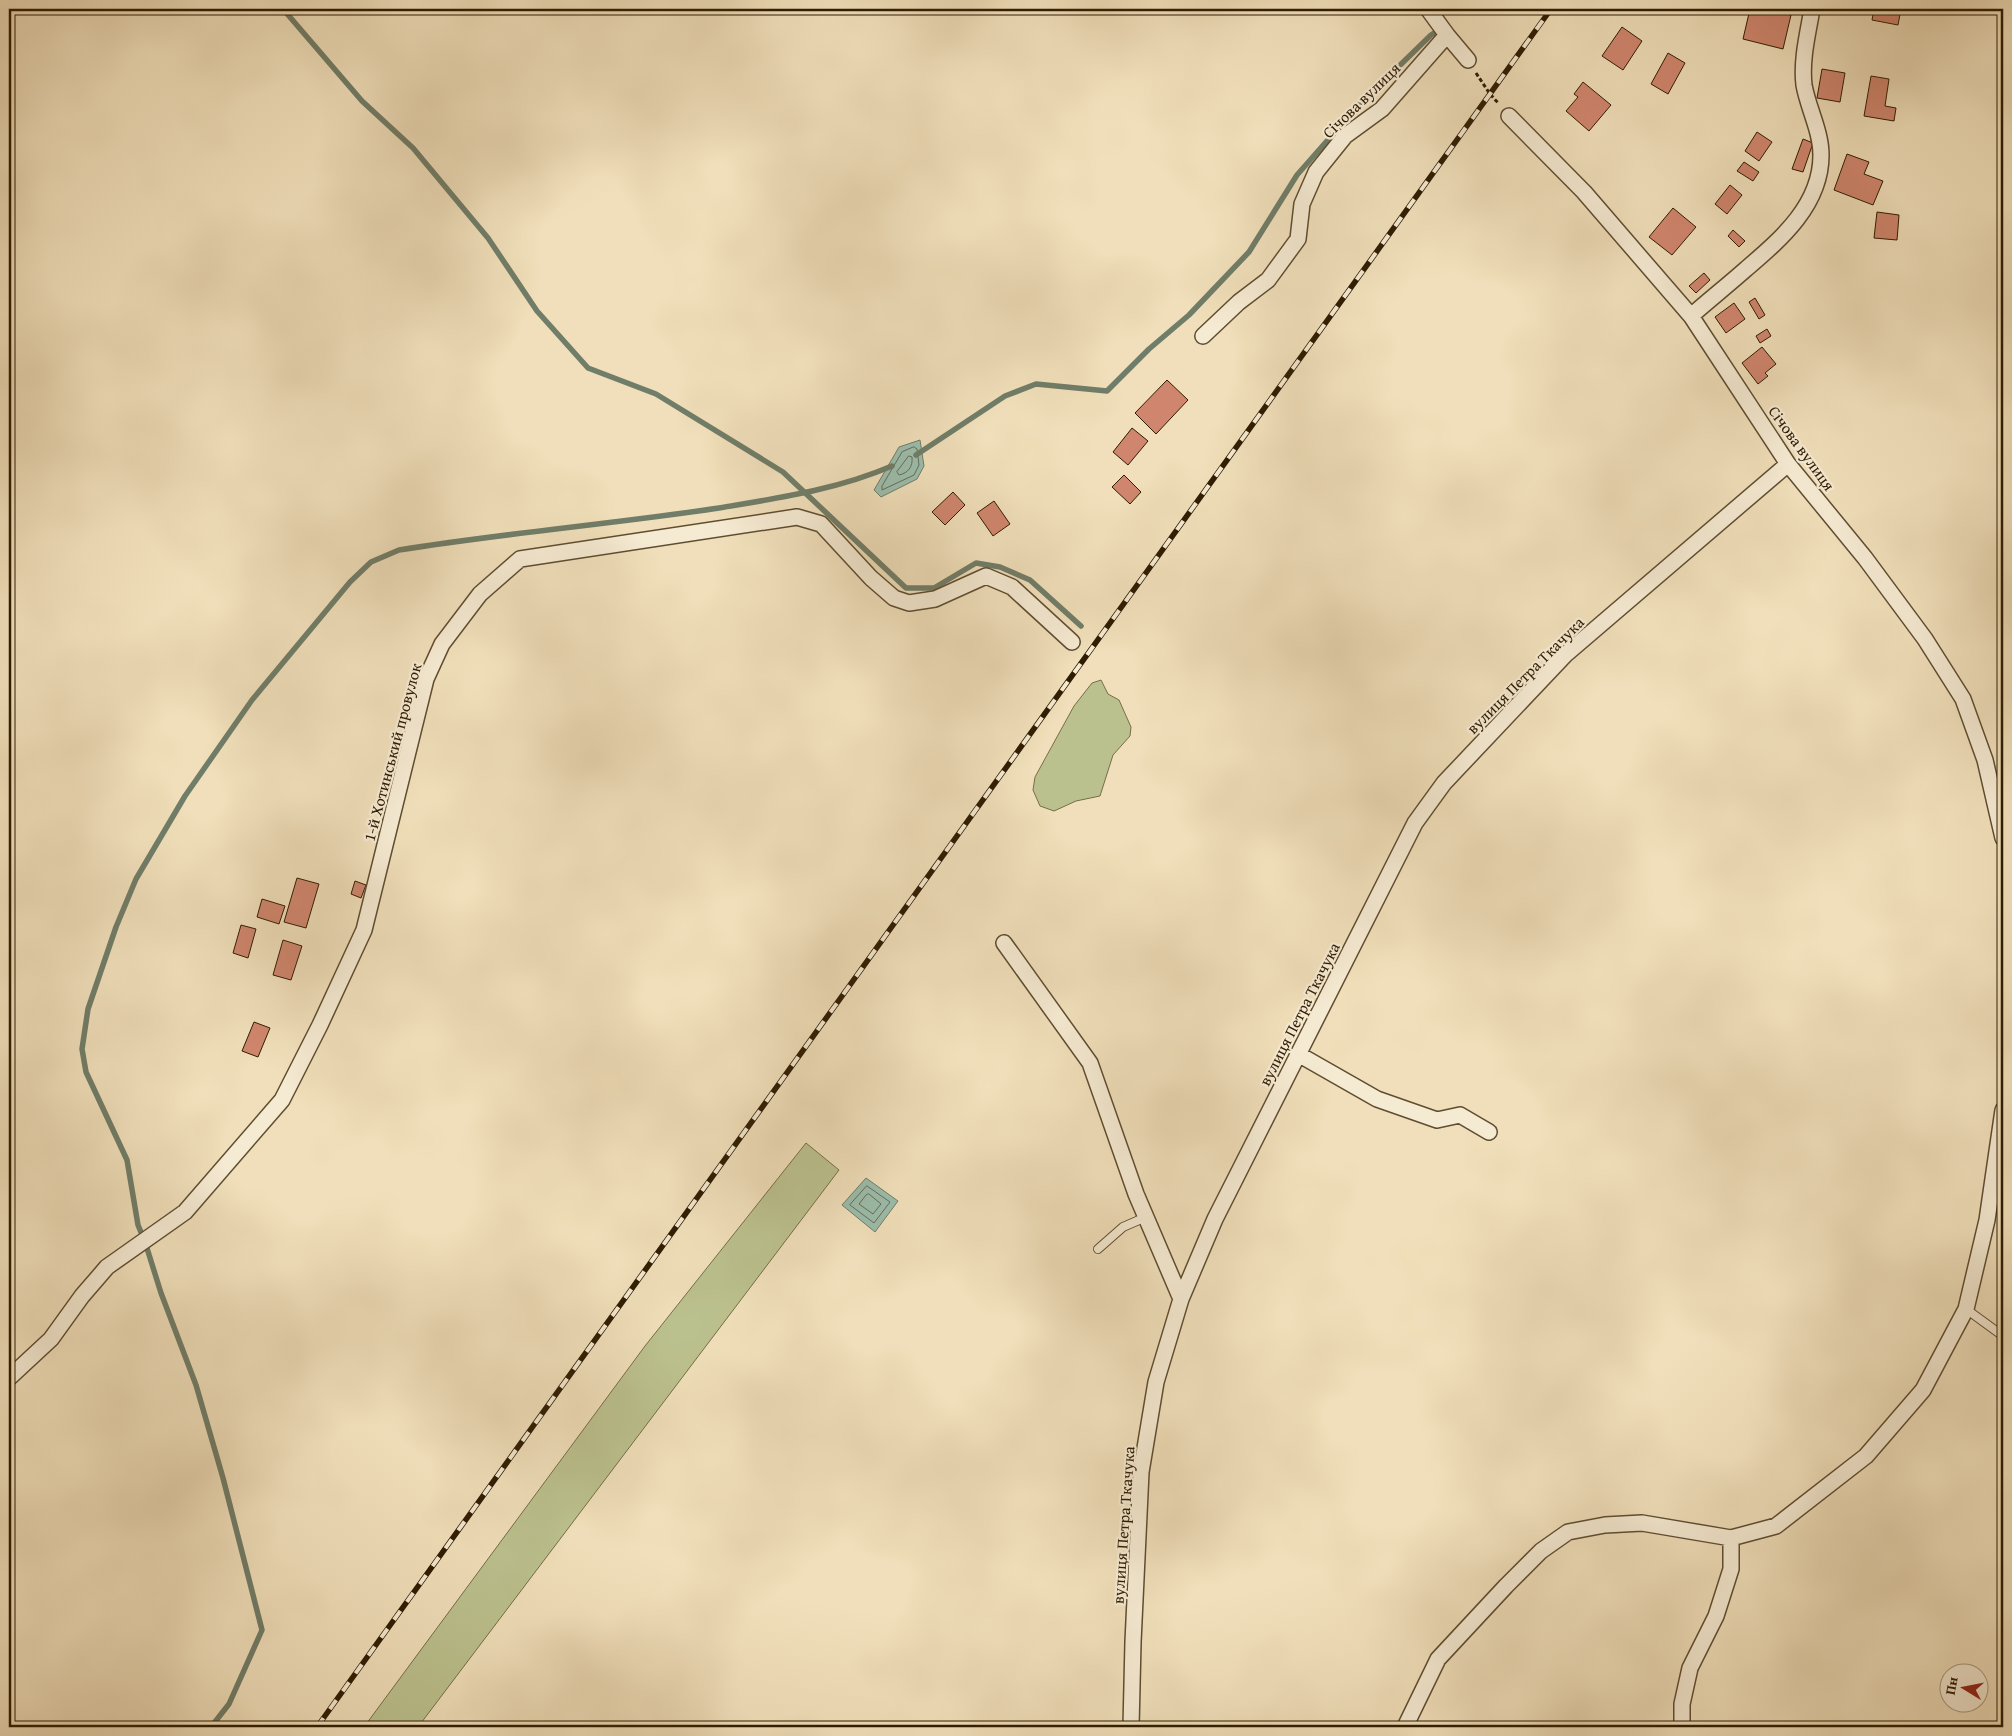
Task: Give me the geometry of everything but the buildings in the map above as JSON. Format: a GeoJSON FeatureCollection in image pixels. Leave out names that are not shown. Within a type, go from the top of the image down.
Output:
{"type":"FeatureCollection","features":[{"type":"Feature","properties":{"kind":"street"},"geometry":{"type":"LineString","coordinates":[[1428,9],[1468,60]]}},
{"type":"Feature","properties":{"kind":"street"},"geometry":{"type":"LineString","coordinates":[[1691,316],[1790,229],[1804,211],[1816,185],[1821,154],[1819,138],[1806,95],[1803,76],[1812,9]]}},
{"type":"Feature","properties":{"kind":"street","name":"Січова вулиця"},"geometry":{"type":"LineString","coordinates":[[1204,336],[1239,302],[1268,280],[1298,239],[1302,204],[1316,172],[1345,136],[1382,109],[1447,35]]}},
{"type":"Feature","properties":{"kind":"street","name":"Січова вулиця"},"geometry":{"type":"LineString","coordinates":[[1509,116],[1584,192],[1691,316],[1788,464],[1865,558],[1920,632],[1962,699],[1984,760],[2003,838]]}},
{"type":"Feature","properties":{"kind":"street","name":"вулиця Петра Ткачука"},"geometry":{"type":"LineString","coordinates":[[1131,1727],[1142,1472],[1156,1382],[1181,1299],[1215,1219],[1416,823],[1444,783],[1565,655],[1788,464]]}},
{"type":"Feature","properties":{"kind":"street","name":"1-й Хотинський провулок"},"geometry":{"type":"LineString","coordinates":[[9,1378],[51,1339],[82,1296],[107,1267],[185,1212],[282,1100],[320,1025],[364,930],[426,679],[442,644],[480,594],[520,559],[797,517],[821,524],[871,578],[894,598],[909,603],[935,599],[986,576],[1012,587],[1072,642]]}},
{"type":"Feature","properties":{"kind":"street"},"geometry":{"type":"LineString","coordinates":[[1004,943],[1090,1063],[1136,1194],[1181,1299]]}},
{"type":"Feature","properties":{"kind":"street"},"geometry":{"type":"LineString","coordinates":[[1298,1054],[1377,1098],[1437,1120],[1460,1115],[1489,1132]]}},
{"type":"Feature","properties":{"kind":"street"},"geometry":{"type":"LineString","coordinates":[[1405,1727],[1438,1659],[1541,1551],[1568,1532],[1605,1525],[1642,1523],[1731,1538],[1776,1526],[1866,1456],[1923,1390],[1966,1309],[1987,1220],[2003,1110]]}},
{"type":"Feature","properties":{"kind":"street"},"geometry":{"type":"LineString","coordinates":[[1682,1727],[1682,1704],[1690,1668],[1716,1616],[1731,1569],[1731,1538]]}},
{"type":"Feature","properties":{"kind":"lane"},"geometry":{"type":"LineString","coordinates":[[1098,1249],[1123,1227],[1146,1217]]}},
{"type":"Feature","properties":{"kind":"lane"},"geometry":{"type":"LineString","coordinates":[[1966,1309],[2003,1336]]}},
{"type":"Feature","properties":{"kind":"path"},"geometry":{"type":"LineString","coordinates":[[1468,60],[1490,94],[1509,116]]}},
{"type":"Feature","properties":{"kind":"green space"},"geometry":{"type":"Polygon","coordinates":[[[1101,680],[1108,694],[1119,700],[1131,727],[1130,736],[1113,755],[1100,796],[1076,801],[1054,811],[1040,806],[1033,790],[1035,777],[1074,706],[1092,683],[1101,680]]]}},
{"type":"Feature","properties":{"kind":"green space"},"geometry":{"type":"Polygon","coordinates":[[[806,1143],[839,1170],[418,1727],[364,1727],[645,1346],[806,1143]]]}},
{"type":"Feature","properties":{"kind":"water"},"geometry":{"type":"Polygon","coordinates":[[[920,440],[924,466],[917,479],[881,497],[874,490],[899,447],[920,440]]]}},
{"type":"Feature","properties":{"kind":"water"},"geometry":{"type":"Polygon","coordinates":[[[866,1178],[898,1201],[875,1232],[842,1205],[866,1178]]]}},
{"type":"Feature","properties":{"kind":"waterway"},"geometry":{"type":"LineString","coordinates":[[283,9],[362,101],[413,148],[488,238],[537,311],[588,368],[656,394],[783,472],[906,588],[934,588],[976,563],[1000,567],[1030,580],[1081,626]]}},
{"type":"Feature","properties":{"kind":"waterway"},"geometry":{"type":"LineString","coordinates":[[916,455],[1005,396],[1036,384],[1107,391],[1149,349],[1189,315],[1249,252],[1297,175],[1355,109],[1431,35],[1442,28]]}},
{"type":"Feature","properties":{"kind":"waterway"},"geometry":{"type":"LineString","coordinates":[[143,1237],[138,1225],[127,1160],[86,1072],[82,1049],[88,1009],[116,927],[136,879],[185,796],[252,700],[350,582],[371,562],[399,550],[679,514],[763,501],[828,487],[892,466]]}},
{"type":"Feature","properties":{"kind":"waterway"},"geometry":{"type":"LineString","coordinates":[[146,1245],[161,1293],[196,1385],[223,1478],[262,1630],[229,1704],[211,1727]]}},
{"type":"Feature","properties":{"kind":"railway"},"geometry":{"type":"LineString","coordinates":[[317,1727],[1551,9]]}}]}
